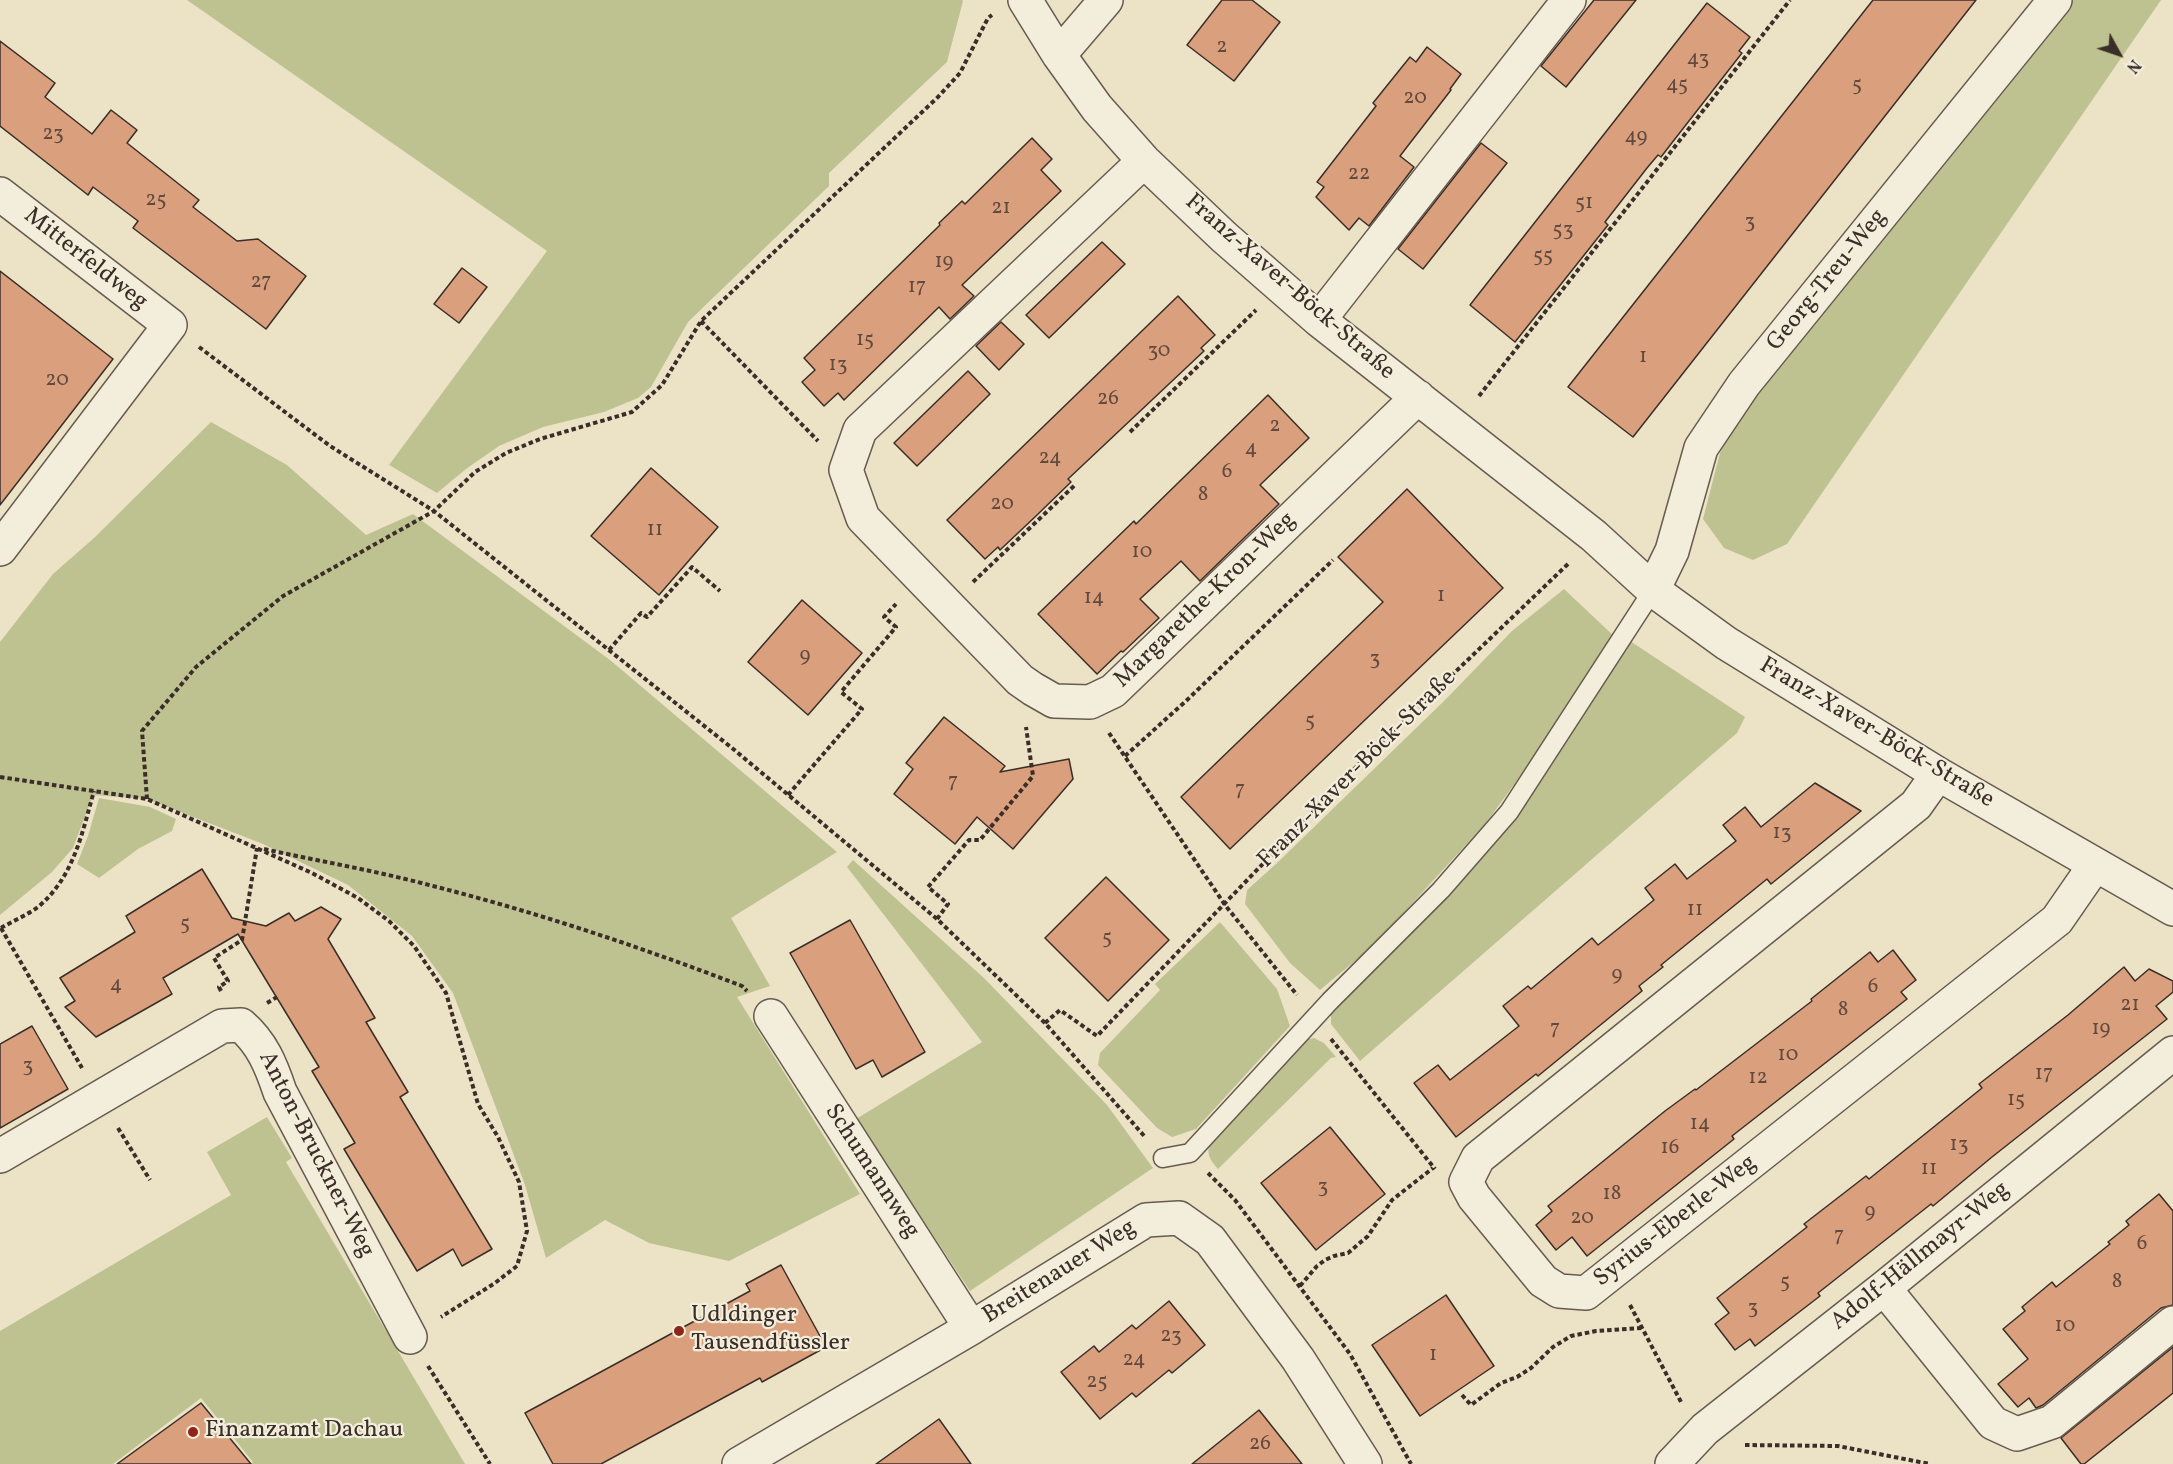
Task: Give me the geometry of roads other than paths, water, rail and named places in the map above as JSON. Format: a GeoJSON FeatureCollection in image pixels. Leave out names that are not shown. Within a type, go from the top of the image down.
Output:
{"type":"FeatureCollection","features":[{"type":"Feature","properties":{"kind":"street"},"geometry":{"type":"LineString","coordinates":[[1059,56],[1106,0]]}},
{"type":"Feature","properties":{"kind":"street"},"geometry":{"type":"LineString","coordinates":[[1319,321],[1569,0]]}},
{"type":"Feature","properties":{"kind":"street","name":"Georg-Treu-Weg"},"geometry":{"type":"LineString","coordinates":[[1653,590],[1672,551],[1701,448],[1738,393],[2055,0]]}},
{"type":"Feature","properties":{"kind":"street","name":"Franz-Xaver-Böck-Straße"},"geometry":{"type":"LineString","coordinates":[[1011,6],[1059,56],[1097,108],[1144,161],[1224,237],[1319,321],[1594,536],[1653,590],[1726,643],[1938,774],[2173,909]]}},
{"type":"Feature","properties":{"kind":"street","name":"Margarethe-Kron-Weg"},"geometry":{"type":"LineString","coordinates":[[1144,161],[860,430],[846,470],[863,518],[1020,680],[1054,701],[1090,702],[1113,691],[1418,398]]}},
{"type":"Feature","properties":{"kind":"street","name":"Mitterfeldweg"},"geometry":{"type":"LineString","coordinates":[[0,194],[170,325],[0,549]]}},
{"type":"Feature","properties":{"kind":"street","name":"Syrius-Eberle-Weg"},"geometry":{"type":"LineString","coordinates":[[1938,774],[1916,805],[1478,1158],[1466,1182],[1474,1197],[1543,1281],[1558,1291],[1586,1293],[2057,920],[2095,865]]}},
{"type":"Feature","properties":{"kind":"street","name":"Schumannweg"},"geometry":{"type":"LineString","coordinates":[[771,1016],[971,1328]]}},
{"type":"Feature","properties":{"kind":"street","name":"Anton-Bruckner-Weg"},"geometry":{"type":"LineString","coordinates":[[0,1156],[222,1026],[241,1024],[252,1034],[266,1053],[285,1101],[410,1337]]}},
{"type":"Feature","properties":{"kind":"street","name":"Adolf-Hällmayr-Weg"},"geometry":{"type":"LineString","coordinates":[[1672,1464],[1705,1429],[1884,1288],[2173,1053]]}},
{"type":"Feature","properties":{"kind":"street","name":"Breitenauer Weg"},"geometry":{"type":"LineString","coordinates":[[739,1464],[971,1328],[1146,1220],[1179,1218],[1210,1240],[1298,1359],[1365,1464]]}},
{"type":"Feature","properties":{"kind":"street"},"geometry":{"type":"LineString","coordinates":[[1884,1288],[1993,1423],[2017,1434],[2052,1422],[2173,1323]]}},
{"type":"Feature","properties":{"kind":"lane"},"geometry":{"type":"LineString","coordinates":[[1163,1158],[1190,1153],[1315,1018],[1442,890],[1509,812],[1653,590]]}},
{"type":"Feature","properties":{"kind":"place","name":"Udldinger Tausendfüssler"},"geometry":{"type":"Point","coordinates":[679,1331]}},
{"type":"Feature","properties":{"kind":"place","name":"Finanzamt Dachau"},"geometry":{"type":"Point","coordinates":[193,1432]}}]}
